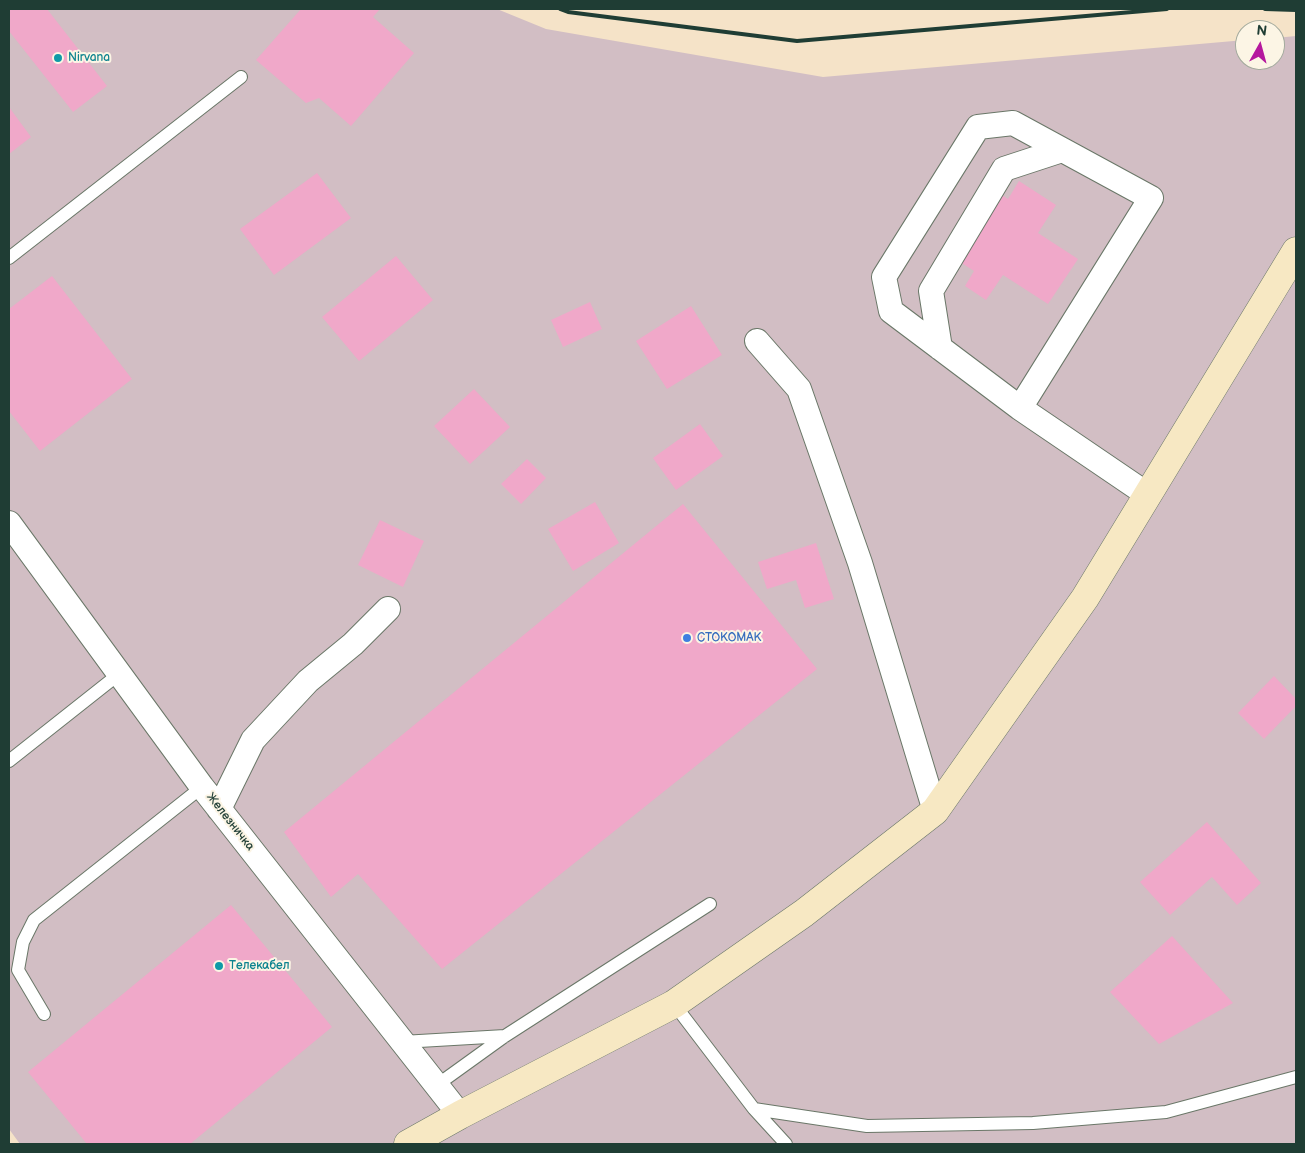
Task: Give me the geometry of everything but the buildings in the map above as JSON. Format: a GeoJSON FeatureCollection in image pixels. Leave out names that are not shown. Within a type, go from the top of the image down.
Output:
{"type":"FeatureCollection","features":[{"type":"Feature","properties":{"kind":"street"},"geometry":{"type":"LineString","coordinates":[[1020,408],[1151,198],[1013,122],[978,127],[884,277],[891,311],[1020,408],[1148,495]]}},
{"type":"Feature","properties":{"kind":"street"},"geometry":{"type":"LineString","coordinates":[[940,348],[931,291],[1004,169],[1062,150]]}},
{"type":"Feature","properties":{"kind":"street"},"geometry":{"type":"LineString","coordinates":[[408,1144],[674,1004],[804,913],[935,811],[1085,598],[1296,251]]}},
{"type":"Feature","properties":{"kind":"street"},"geometry":{"type":"LineString","coordinates":[[757,341],[799,388],[860,563],[935,811]]}},
{"type":"Feature","properties":{"kind":"street","name":"Железничка"},"geometry":{"type":"LineString","coordinates":[[9,523],[202,787],[460,1115]]}},
{"type":"Feature","properties":{"kind":"street"},"geometry":{"type":"LineString","coordinates":[[219,809],[254,740],[308,681],[353,644],[388,608]]}},
{"type":"Feature","properties":{"kind":"lane"},"geometry":{"type":"LineString","coordinates":[[9,258],[241,78]]}},
{"type":"Feature","properties":{"kind":"lane"},"geometry":{"type":"LineString","coordinates":[[9,761],[119,674]]}},
{"type":"Feature","properties":{"kind":"lane"},"geometry":{"type":"LineString","coordinates":[[44,1014],[18,970],[22,942],[34,920],[202,787]]}},
{"type":"Feature","properties":{"kind":"lane"},"geometry":{"type":"LineString","coordinates":[[437,1085],[505,1036],[710,904]]}},
{"type":"Feature","properties":{"kind":"lane"},"geometry":{"type":"LineString","coordinates":[[674,1004],[754,1109],[786,1144]]}},
{"type":"Feature","properties":{"kind":"lane"},"geometry":{"type":"LineString","coordinates":[[402,1042],[505,1036]]}},
{"type":"Feature","properties":{"kind":"lane"},"geometry":{"type":"LineString","coordinates":[[754,1109],[867,1126],[1033,1123],[1166,1112],[1296,1078]]}},
{"type":"Feature","properties":{"kind":"shaded area"},"geometry":{"type":"Polygon","coordinates":[[[9,9],[497,9],[546,29],[823,77],[1235,41],[1235,70],[1285,70],[1285,37],[1296,36],[1296,1144],[20,1144],[9,1129],[9,9]]]}},
{"type":"Feature","properties":{"kind":"railway"},"geometry":{"type":"LineString","coordinates":[[560,9],[568,12],[797,41],[1167,9]]}},
{"type":"Feature","properties":{"kind":"railway"},"geometry":{"type":"LineString","coordinates":[[1265,9],[1296,10]]}},
{"type":"Feature","properties":{"kind":"place","name":"Nirvana"},"geometry":{"type":"Point","coordinates":[58,58]}},
{"type":"Feature","properties":{"kind":"place","name":"СТОКОМАК"},"geometry":{"type":"Point","coordinates":[687,638]}},
{"type":"Feature","properties":{"kind":"place","name":"Телекабел"},"geometry":{"type":"Point","coordinates":[219,966]}}]}
